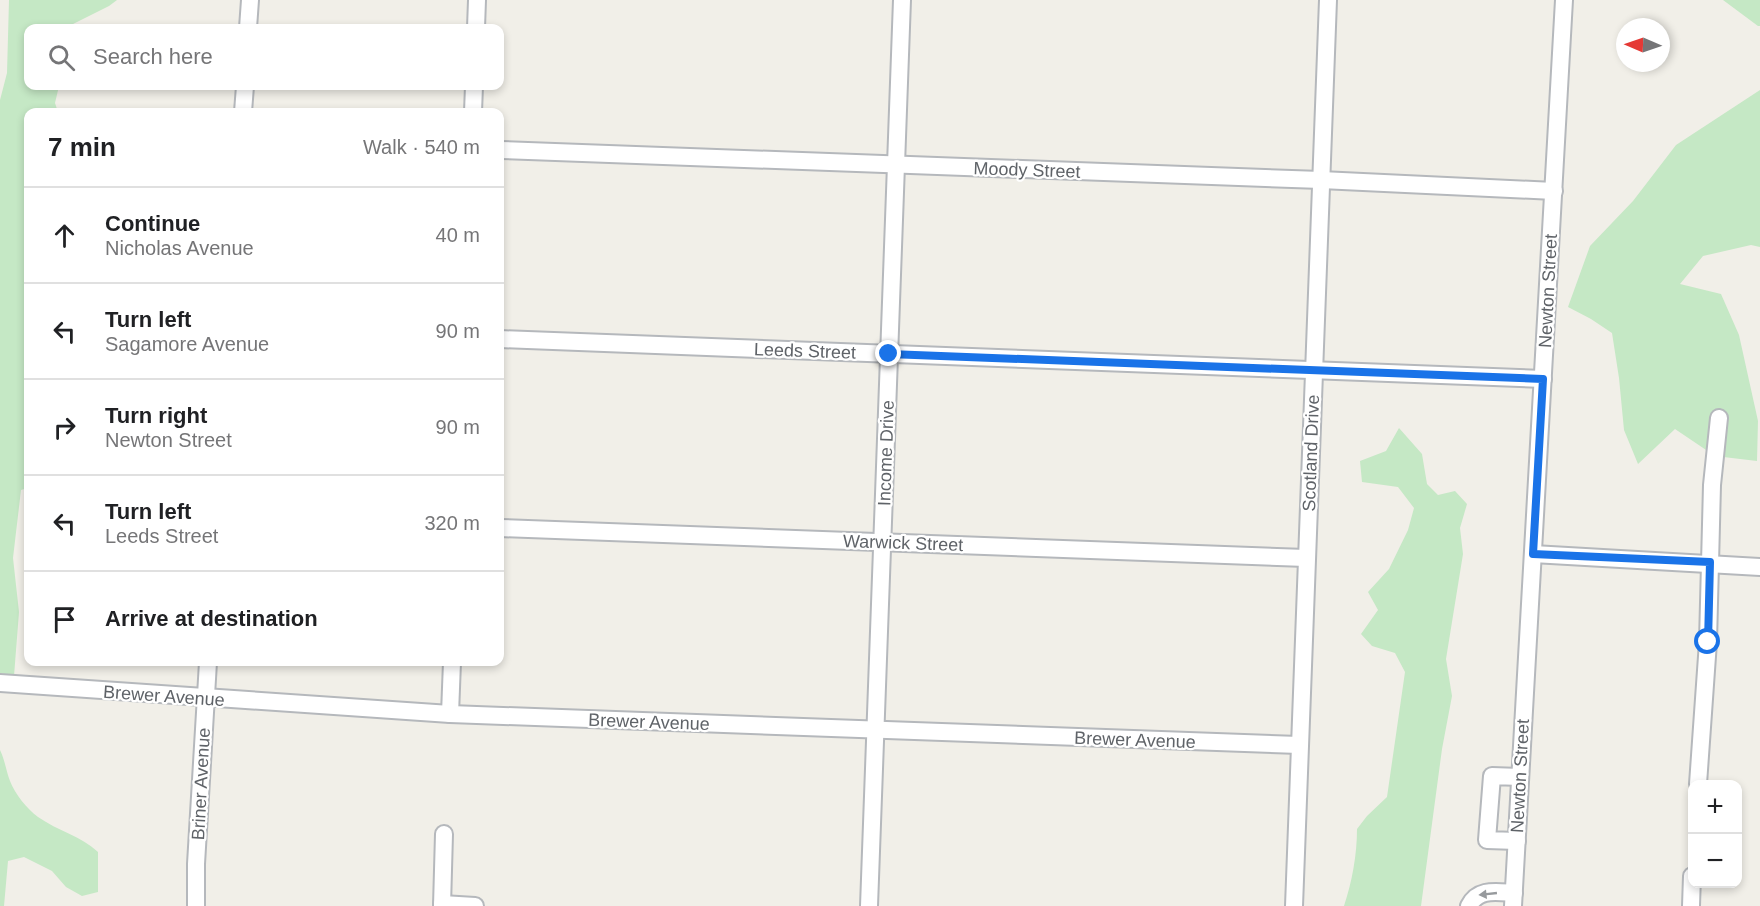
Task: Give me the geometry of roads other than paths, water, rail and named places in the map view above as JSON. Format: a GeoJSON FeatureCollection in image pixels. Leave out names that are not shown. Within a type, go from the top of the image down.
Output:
{"type":"FeatureCollection","features":[{"type":"Feature","properties":{"kind":"street"},"geometry":{"type":"LineString","coordinates":[[248,24],[250,0]]}},
{"type":"Feature","properties":{"kind":"street"},"geometry":{"type":"LineString","coordinates":[[476,24],[477,0]]}},
{"type":"Feature","properties":{"kind":"street","name":"Income Drive"},"geometry":{"type":"LineString","coordinates":[[868,906],[902,0]]}},
{"type":"Feature","properties":{"kind":"street","name":"Scotland Drive"},"geometry":{"type":"LineString","coordinates":[[1294,906],[1328,0]]}},
{"type":"Feature","properties":{"kind":"street","name":"Newton Street"},"geometry":{"type":"LineString","coordinates":[[1513,899],[1564,0]]}},
{"type":"Feature","properties":{"kind":"street"},"geometry":{"type":"LineString","coordinates":[[243,108],[245,90]]}},
{"type":"Feature","properties":{"kind":"street"},"geometry":{"type":"LineString","coordinates":[[473,108],[474,90]]}},
{"type":"Feature","properties":{"kind":"street","name":"Moody Street"},"geometry":{"type":"LineString","coordinates":[[504,150],[1321,180],[1554,191]]}},
{"type":"Feature","properties":{"kind":"street","name":"Leeds Street"},"geometry":{"type":"LineString","coordinates":[[504,339],[1543,379]]}},
{"type":"Feature","properties":{"kind":"street"},"geometry":{"type":"LineString","coordinates":[[1698,780],[1708,642],[1712,485],[1719,418]]}},
{"type":"Feature","properties":{"kind":"street","name":"Warwick Street"},"geometry":{"type":"LineString","coordinates":[[504,528],[1306,558]]}},
{"type":"Feature","properties":{"kind":"street"},"geometry":{"type":"LineString","coordinates":[[1533,554],[1710,562],[1760,567]]}},
{"type":"Feature","properties":{"kind":"street","name":"Briner Avenue"},"geometry":{"type":"LineString","coordinates":[[196,906],[196,864],[208,666]]}},
{"type":"Feature","properties":{"kind":"street"},"geometry":{"type":"LineString","coordinates":[[450,714],[452,666]]}},
{"type":"Feature","properties":{"kind":"street","name":"Brewer Avenue"},"geometry":{"type":"LineString","coordinates":[[0,683],[206,699],[450,714],[1299,745]]}},
{"type":"Feature","properties":{"kind":"street"},"geometry":{"type":"LineString","coordinates":[[1517,833],[1487,840],[1492,776],[1520,777]]}},
{"type":"Feature","properties":{"kind":"street"},"geometry":{"type":"LineString","coordinates":[[1490,800],[1519,801]]}},
{"type":"Feature","properties":{"kind":"street"},"geometry":{"type":"LineString","coordinates":[[444,834],[442,905],[475,906]]}},
{"type":"Feature","properties":{"kind":"street"},"geometry":{"type":"LineString","coordinates":[[1691,906],[1692,888]]}},
{"type":"Feature","properties":{"kind":"street"},"geometry":{"type":"LineString","coordinates":[[1468,906],[1474,897],[1486,892],[1513,899]]}}]}
